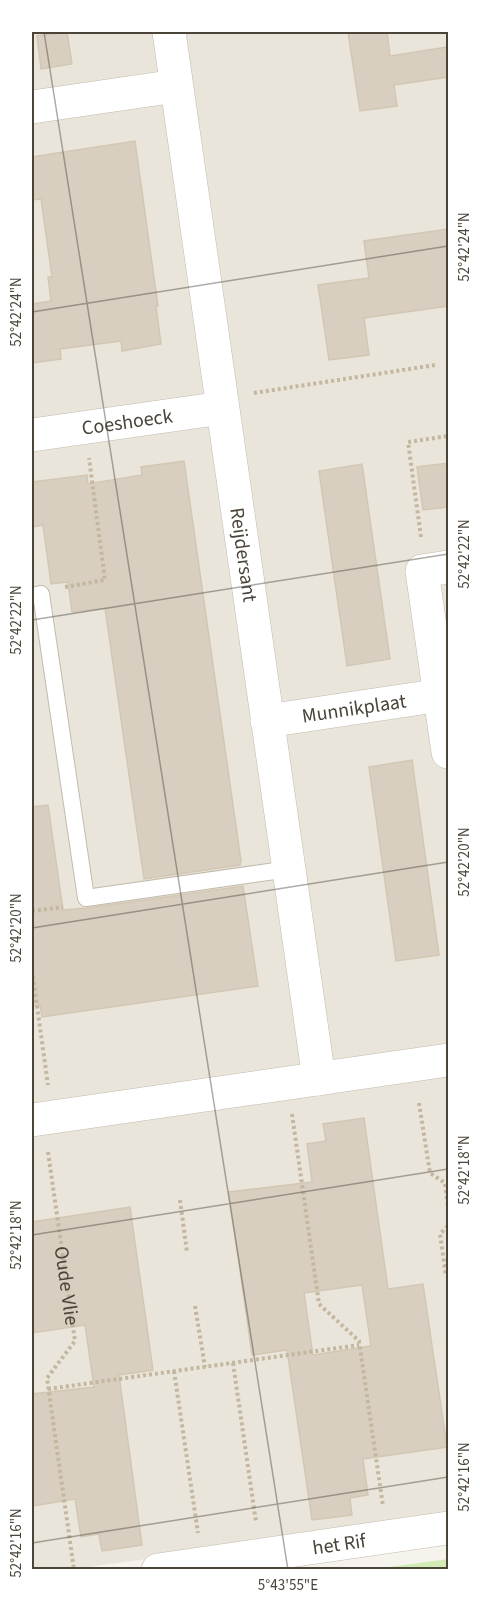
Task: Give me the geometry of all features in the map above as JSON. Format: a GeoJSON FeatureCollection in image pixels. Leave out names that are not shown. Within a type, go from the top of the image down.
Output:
{"type":"FeatureCollection","features":[{"type":"Feature","properties":{"kind":"street","name":"Reijdersant"},"geometry":{"type":"LineString","coordinates":[[169,32],[176,86],[235,401],[267,721],[319,1079]]}},
{"type":"Feature","properties":{"kind":"street"},"geometry":{"type":"LineString","coordinates":[[32,107],[176,86]]}},
{"type":"Feature","properties":{"kind":"street","name":"Coeshoeck"},"geometry":{"type":"LineString","coordinates":[[32,435],[235,401]]}},
{"type":"Feature","properties":{"kind":"street"},"geometry":{"type":"LineString","coordinates":[[448,567],[422,571],[444,695],[448,752]]}},
{"type":"Feature","properties":{"kind":"street","name":"Munnikplaat"},"geometry":{"type":"LineString","coordinates":[[267,721],[444,695]]}},
{"type":"Feature","properties":{"kind":"street"},"geometry":{"type":"LineString","coordinates":[[32,1120],[125,1116],[208,1104],[319,1079],[448,1060]]}},
{"type":"Feature","properties":{"kind":"street","name":"het Rif"},"geometry":{"type":"LineString","coordinates":[[158,1569],[448,1528]]}},
{"type":"Feature","properties":{"kind":"lane"},"geometry":{"type":"LineString","coordinates":[[32,596],[41,594],[86,898],[289,869]]}},
{"type":"Feature","properties":{"kind":"path"},"geometry":{"type":"LineString","coordinates":[[235,401],[435,365]]}},
{"type":"Feature","properties":{"kind":"path"},"geometry":{"type":"LineString","coordinates":[[422,541],[408,442],[448,436]]}},
{"type":"Feature","properties":{"kind":"path"},"geometry":{"type":"LineString","coordinates":[[65,587],[105,580],[89,459]]}},
{"type":"Feature","properties":{"kind":"path"},"geometry":{"type":"LineString","coordinates":[[32,911],[62,907]]}},
{"type":"Feature","properties":{"kind":"path"},"geometry":{"type":"LineString","coordinates":[[32,970],[48,1086]]}},
{"type":"Feature","properties":{"kind":"path"},"geometry":{"type":"LineString","coordinates":[[419,1103],[430,1173],[445,1183],[448,1207]]}},
{"type":"Feature","properties":{"kind":"path"},"geometry":{"type":"LineString","coordinates":[[292,1109],[319,1304],[359,1341],[384,1514]]}},
{"type":"Feature","properties":{"kind":"path","name":"Oude Vlie"},"geometry":{"type":"LineString","coordinates":[[48,1149],[75,1341],[47,1378],[48,1389]]}},
{"type":"Feature","properties":{"kind":"path"},"geometry":{"type":"LineString","coordinates":[[180,1200],[187,1252]]}},
{"type":"Feature","properties":{"kind":"path"},"geometry":{"type":"LineString","coordinates":[[448,1226],[440,1234],[446,1276],[448,1276]]}},
{"type":"Feature","properties":{"kind":"path"},"geometry":{"type":"LineString","coordinates":[[195,1306],[205,1367]]}},
{"type":"Feature","properties":{"kind":"path"},"geometry":{"type":"LineString","coordinates":[[74,1569],[48,1389],[359,1345]]}},
{"type":"Feature","properties":{"kind":"path"},"geometry":{"type":"LineString","coordinates":[[233,1363],[257,1532]]}},
{"type":"Feature","properties":{"kind":"path"},"geometry":{"type":"LineString","coordinates":[[174,1371],[199,1540]]}},
{"type":"Feature","properties":{"kind":"shaded area"},"geometry":{"type":"Polygon","coordinates":[[[32,32],[448,32],[448,1517],[74,1569],[32,1570],[32,32]]]}},
{"type":"Feature","properties":{"kind":"green space"},"geometry":{"type":"Polygon","coordinates":[[[448,1559],[448,1569],[375,1569],[448,1559]]]}},
{"type":"Feature","properties":{"kind":"building"},"geometry":{"type":"Polygon","coordinates":[[[67,32],[72,64],[41,69],[37,36],[67,32]]]}},
{"type":"Feature","properties":{"kind":"building"},"geometry":{"type":"Polygon","coordinates":[[[348,32],[387,32],[390,56],[448,47],[448,77],[394,85],[397,106],[360,111],[348,32]]]}},
{"type":"Feature","properties":{"kind":"building"},"geometry":{"type":"Polygon","coordinates":[[[135,141],[158,306],[156,306],[161,344],[122,351],[121,341],[60,349],[61,359],[32,363],[32,304],[51,301],[48,277],[52,277],[41,199],[32,200],[32,157],[135,141]]]}},
{"type":"Feature","properties":{"kind":"building"},"geometry":{"type":"Polygon","coordinates":[[[448,229],[448,306],[364,318],[369,355],[329,360],[318,285],[369,278],[364,241],[448,229]]]}},
{"type":"Feature","properties":{"kind":"building"},"geometry":{"type":"Polygon","coordinates":[[[184,461],[241,861],[240,865],[144,879],[105,608],[72,612],[68,582],[51,584],[43,525],[32,527],[32,482],[87,475],[88,484],[142,475],[141,467],[184,461]]]}},
{"type":"Feature","properties":{"kind":"building"},"geometry":{"type":"Polygon","coordinates":[[[448,463],[448,507],[423,510],[417,467],[448,463]]]}},
{"type":"Feature","properties":{"kind":"building"},"geometry":{"type":"Polygon","coordinates":[[[362,464],[390,659],[347,666],[319,471],[362,464]]]}},
{"type":"Feature","properties":{"kind":"building"},"geometry":{"type":"Polygon","coordinates":[[[412,760],[439,955],[396,961],[369,767],[412,760]]]}},
{"type":"Feature","properties":{"kind":"building"},"geometry":{"type":"Polygon","coordinates":[[[48,805],[63,910],[243,886],[258,986],[42,1017],[40,1005],[32,1006],[32,807],[48,805]]]}},
{"type":"Feature","properties":{"kind":"building"},"geometry":{"type":"Polygon","coordinates":[[[364,1118],[388,1289],[423,1284],[447,1447],[363,1459],[368,1495],[350,1498],[352,1515],[312,1520],[287,1350],[252,1355],[229,1192],[312,1182],[307,1144],[326,1141],[323,1124],[364,1118]],[[362,1285],[304,1293],[313,1355],[371,1346],[362,1285]]]}},
{"type":"Feature","properties":{"kind":"building"},"geometry":{"type":"Polygon","coordinates":[[[130,1207],[153,1370],[119,1375],[142,1545],[102,1551],[99,1534],[81,1537],[75,1499],[32,1506],[32,1394],[94,1387],[85,1325],[32,1333],[32,1222],[130,1207]]]}}]}
